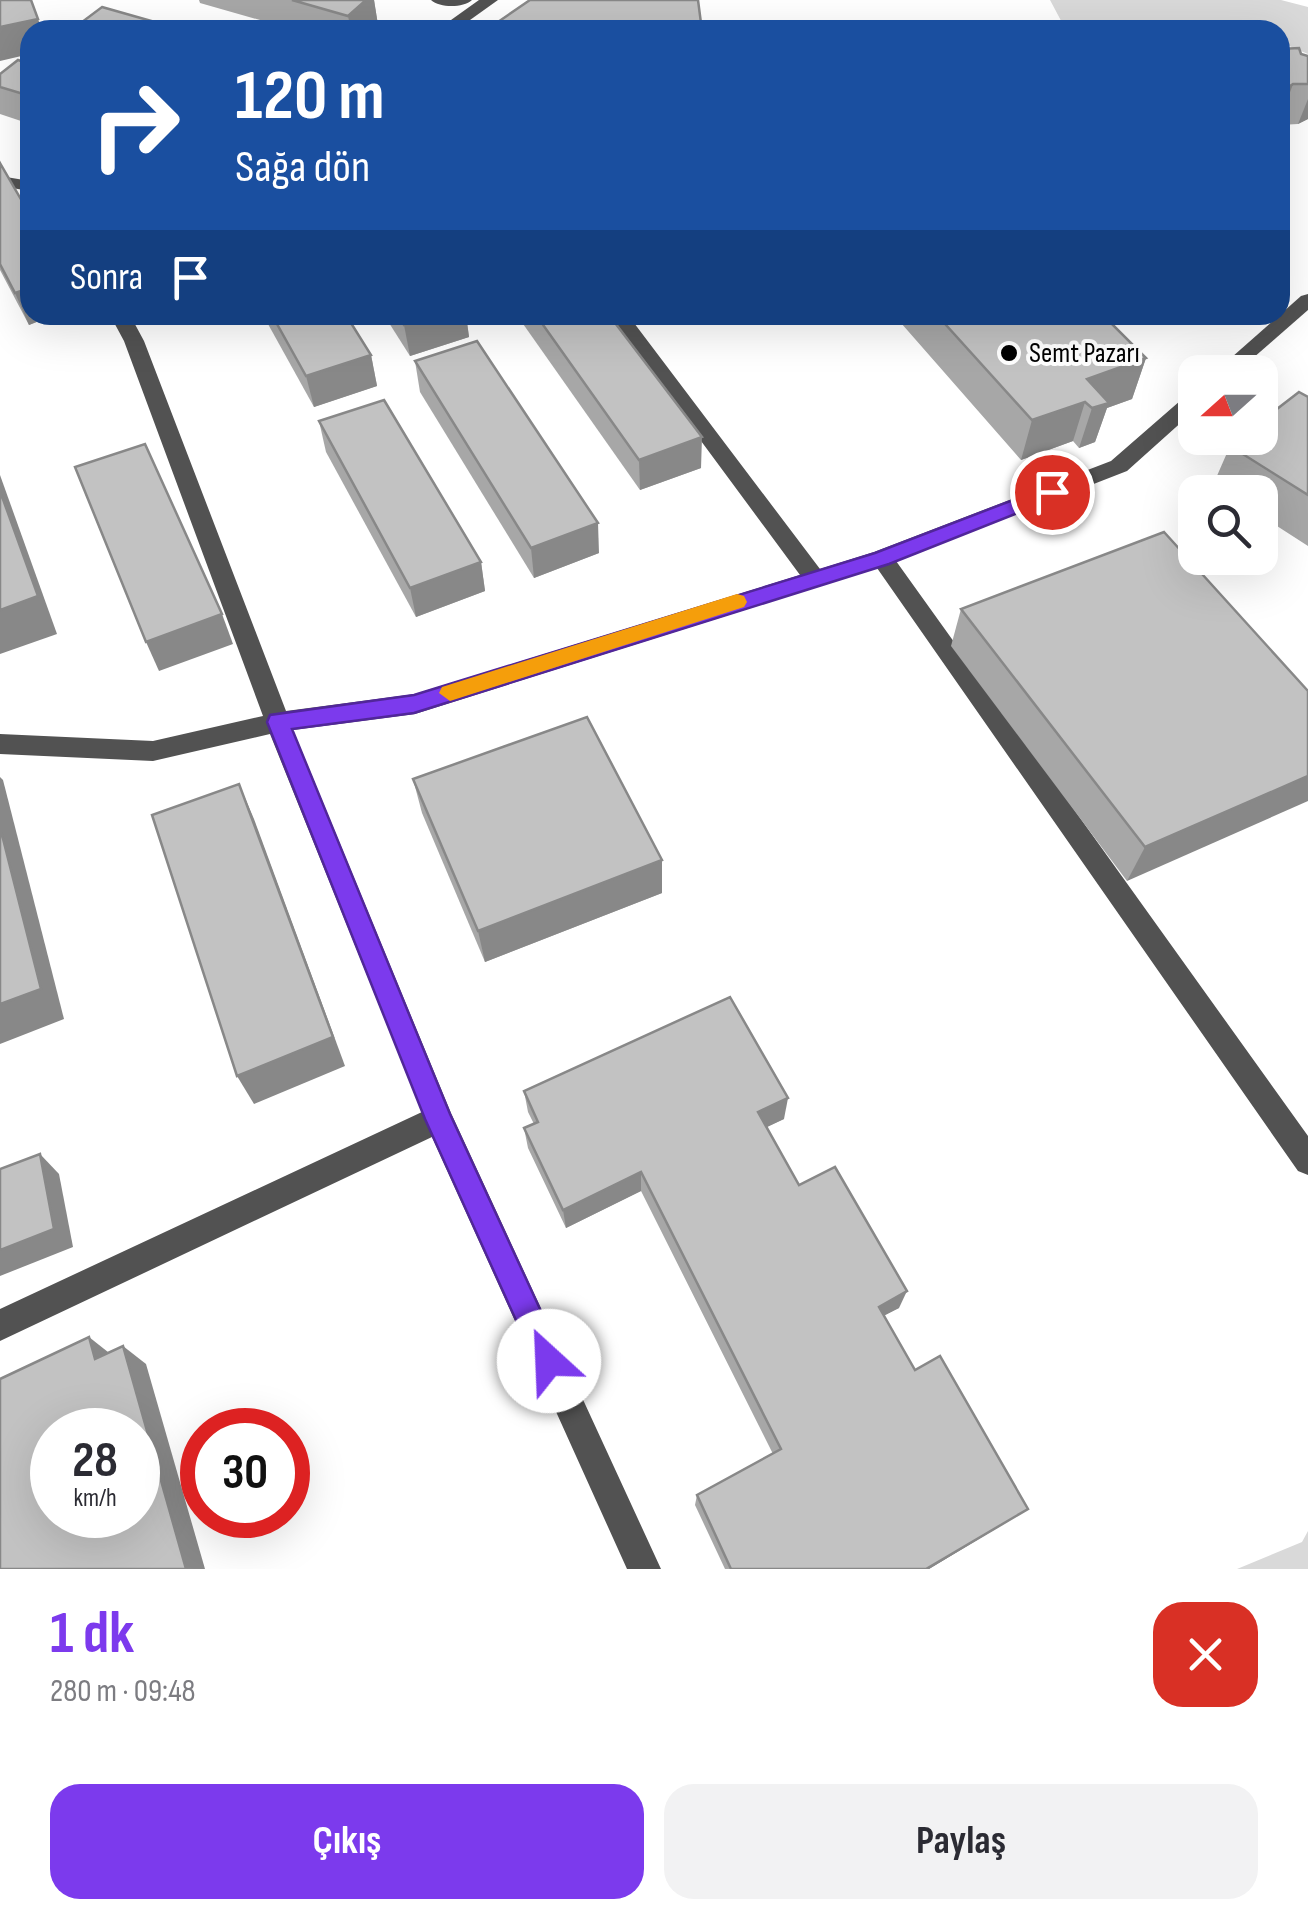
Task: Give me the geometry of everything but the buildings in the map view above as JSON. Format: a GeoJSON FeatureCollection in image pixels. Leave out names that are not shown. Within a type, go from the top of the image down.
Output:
{"type":"FeatureCollection","features":[{"type":"Feature","properties":{"kind":"street"},"geometry":{"type":"LineString","coordinates":[[439,0],[464,0]]}},
{"type":"Feature","properties":{"kind":"street"},"geometry":{"type":"LineString","coordinates":[[461,20],[490,0]]}},
{"type":"Feature","properties":{"kind":"street"},"geometry":{"type":"LineString","coordinates":[[125,325],[278,722],[438,1119],[644,1569]]}},
{"type":"Feature","properties":{"kind":"street"},"geometry":{"type":"LineString","coordinates":[[134,341],[140,325]]}},
{"type":"Feature","properties":{"kind":"street"},"geometry":{"type":"LineString","coordinates":[[625,325],[814,578]]}},
{"type":"Feature","properties":{"kind":"street"},"geometry":{"type":"LineString","coordinates":[[1245,355],[1279,325]]}},
{"type":"Feature","properties":{"kind":"street"},"geometry":{"type":"LineString","coordinates":[[0,744],[153,751],[278,722],[414,704],[882,558],[1120,466],[1178,414]]}},
{"type":"Feature","properties":{"kind":"street"},"geometry":{"type":"LineString","coordinates":[[882,558],[1308,1160]]}},
{"type":"Feature","properties":{"kind":"street"},"geometry":{"type":"LineString","coordinates":[[0,1324],[438,1119]]}},
{"type":"Feature","properties":{"kind":"shaded area"},"geometry":{"type":"Polygon","coordinates":[[[1050,0],[1281,0],[1308,7],[1308,54],[1290,46],[1290,20],[1061,20],[1050,0]]]}},
{"type":"Feature","properties":{"kind":"shaded area"},"geometry":{"type":"Polygon","coordinates":[[[1308,1531],[1308,1569],[1237,1569],[1302,1542],[1308,1531]]]}},
{"type":"Feature","properties":{"kind":"slow traffic"},"geometry":{"type":"LineString","coordinates":[[450,693],[737,602]]}},
{"type":"Feature","properties":{"kind":"place","name":"Semt Pazarı"},"geometry":{"type":"Point","coordinates":[1009,353]}},
{"type":"Feature","properties":{"kind":"route"},"geometry":{"type":"LineString","coordinates":[[549,1361],[438,1119],[278,722],[414,704],[882,558],[1052,492]]}}]}
